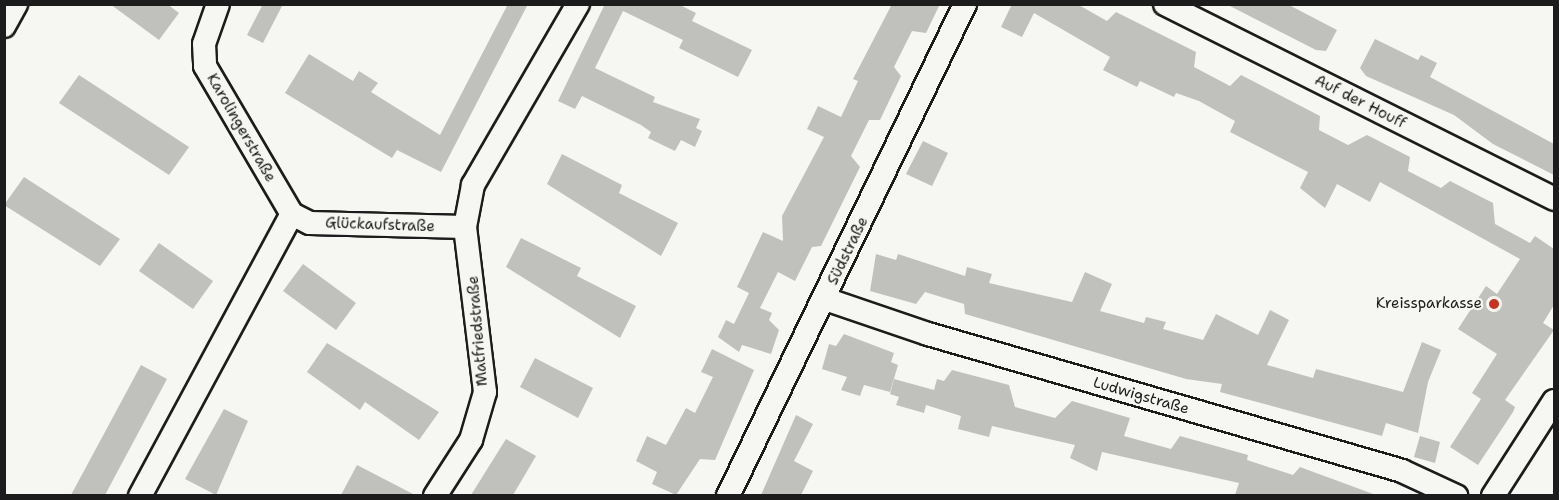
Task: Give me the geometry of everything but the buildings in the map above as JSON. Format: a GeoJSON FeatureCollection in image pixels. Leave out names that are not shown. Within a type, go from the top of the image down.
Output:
{"type":"FeatureCollection","features":[{"type":"Feature","properties":{"kind":"street"},"geometry":{"type":"LineString","coordinates":[[4,26],[16,4]]}},
{"type":"Feature","properties":{"kind":"street","name":"Karolingerstraße"},"geometry":{"type":"LineString","coordinates":[[218,4],[204,44],[205,66],[292,214]]}},
{"type":"Feature","properties":{"kind":"street"},"geometry":{"type":"LineString","coordinates":[[465,227],[473,185],[578,4]]}},
{"type":"Feature","properties":{"kind":"street","name":"Südstraße"},"geometry":{"type":"LineString","coordinates":[[728,495],[965,4]]}},
{"type":"Feature","properties":{"kind":"street","name":"Auf der Houff"},"geometry":{"type":"LineString","coordinates":[[1165,4],[1554,199]]}},
{"type":"Feature","properties":{"kind":"street"},"geometry":{"type":"LineString","coordinates":[[141,495],[292,214]]}},
{"type":"Feature","properties":{"kind":"street","name":"Glückaufstraße"},"geometry":{"type":"LineString","coordinates":[[292,214],[310,223],[465,227]]}},
{"type":"Feature","properties":{"kind":"street","name":"Matfriedstraße"},"geometry":{"type":"LineString","coordinates":[[435,495],[471,440],[485,392],[465,227]]}},
{"type":"Feature","properties":{"kind":"street","name":"Ludwigstraße"},"geometry":{"type":"LineString","coordinates":[[825,298],[919,331],[1402,471],[1455,495]]}},
{"type":"Feature","properties":{"kind":"street"},"geometry":{"type":"LineString","coordinates":[[1493,495],[1554,401]]}},
{"type":"Feature","properties":{"kind":"place","name":"Kreissparkasse"},"geometry":{"type":"Point","coordinates":[1494,304]}}]}
